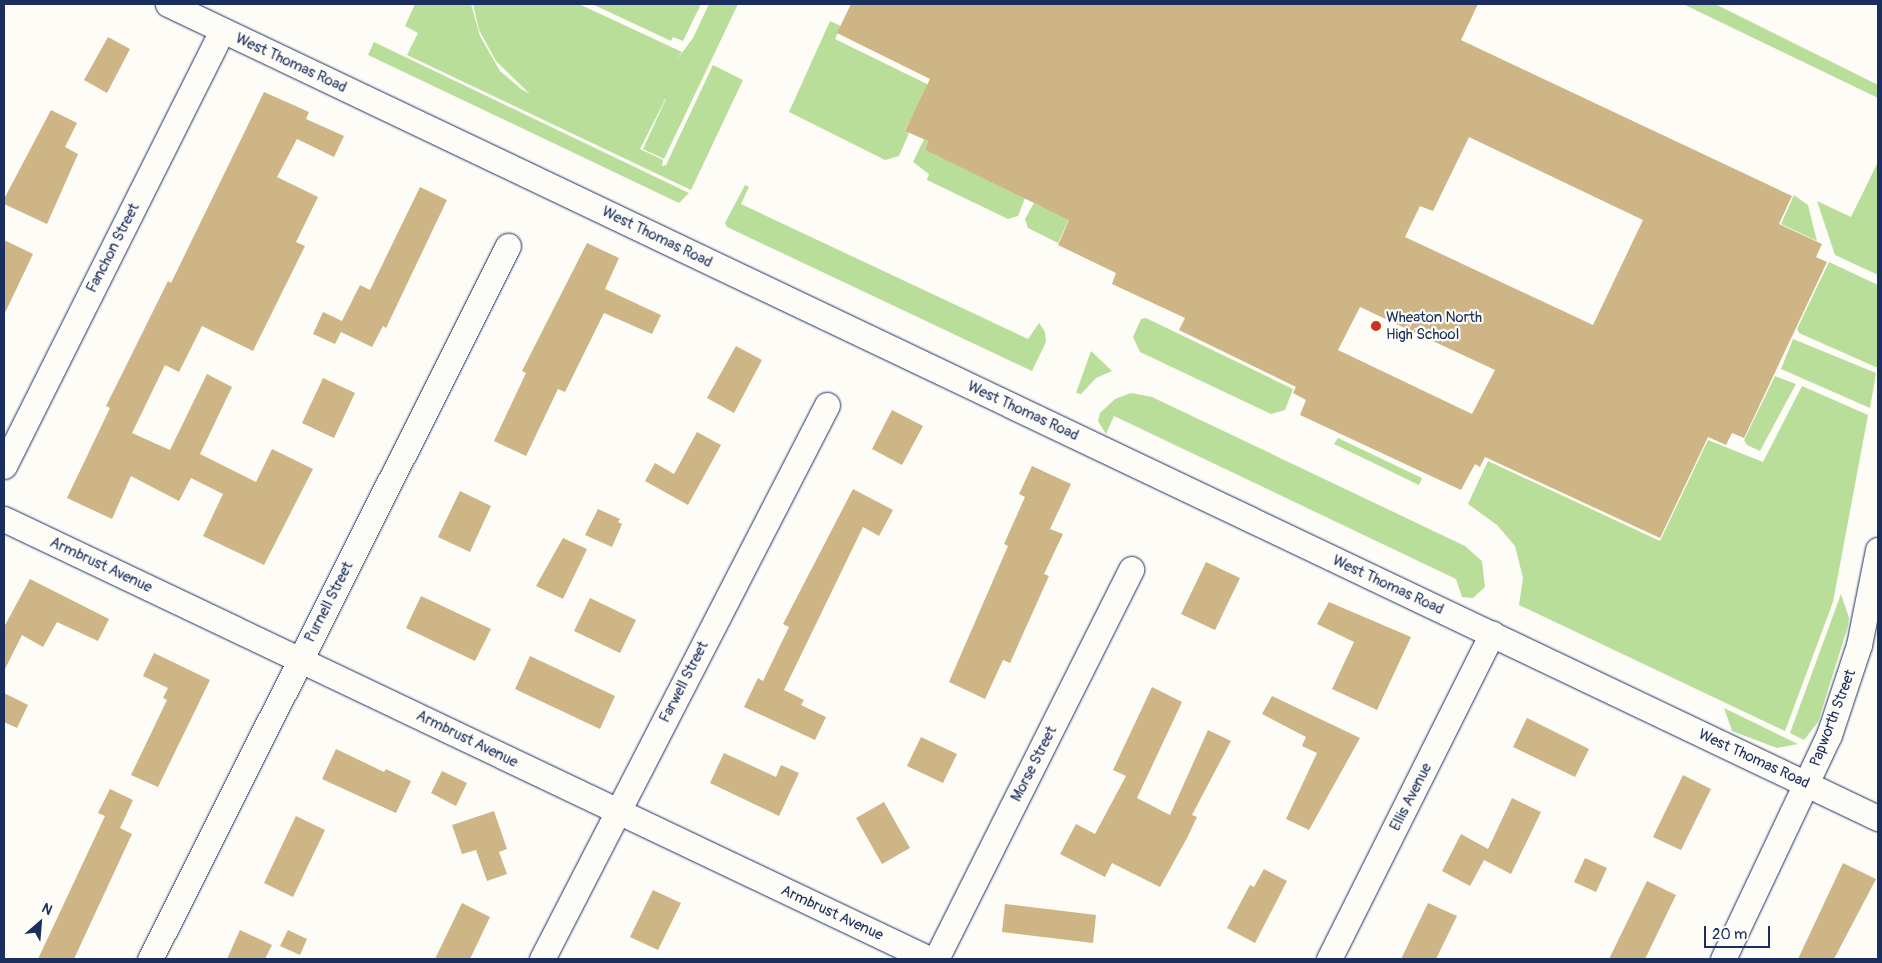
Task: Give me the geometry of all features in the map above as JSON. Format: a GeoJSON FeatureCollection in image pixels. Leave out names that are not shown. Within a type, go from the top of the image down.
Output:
{"type":"FeatureCollection","features":[{"type":"Feature","properties":{"kind":"street","name":"West Thomas Road"},"geometry":{"type":"LineString","coordinates":[[168,4],[1878,818]]}},
{"type":"Feature","properties":{"kind":"street","name":"Fanchon Street"},"geometry":{"type":"LineString","coordinates":[[4,466],[222,30]]}},
{"type":"Feature","properties":{"kind":"street","name":"Purnell Street"},"geometry":{"type":"LineString","coordinates":[[150,959],[508,246]]}},
{"type":"Feature","properties":{"kind":"street","name":"Farwell Street"},"geometry":{"type":"LineString","coordinates":[[542,959],[827,405]]}},
{"type":"Feature","properties":{"kind":"street","name":"Armbrust Avenue"},"geometry":{"type":"LineString","coordinates":[[4,519],[929,959]]}},
{"type":"Feature","properties":{"kind":"street","name":"Papworth Street"},"geometry":{"type":"LineString","coordinates":[[1723,959],[1807,784],[1842,700],[1859,645],[1878,550]]}},
{"type":"Feature","properties":{"kind":"street","name":"Morse Street"},"geometry":{"type":"LineString","coordinates":[[936,959],[1131,570]]}},
{"type":"Feature","properties":{"kind":"street","name":"Ellis Avenue"},"geometry":{"type":"LineString","coordinates":[[1330,959],[1492,634]]}},
{"type":"Feature","properties":{"kind":"green space"},"geometry":{"type":"Polygon","coordinates":[[[415,4],[471,4],[480,36],[500,71],[521,89],[530,94],[496,61],[479,30],[473,4],[579,4],[682,52],[676,61],[693,38],[709,4],[738,4],[664,159],[643,149],[666,99],[661,101],[665,100],[640,149],[663,160],[662,166],[666,165],[713,65],[743,80],[691,190],[407,55],[418,33],[405,26],[415,4]]]}},
{"type":"Feature","properties":{"kind":"green space"},"geometry":{"type":"Polygon","coordinates":[[[592,4],[701,4],[683,41],[673,37],[671,41],[592,4]]]}},
{"type":"Feature","properties":{"kind":"green space"},"geometry":{"type":"Polygon","coordinates":[[[1683,4],[1715,4],[1878,85],[1878,98],[1683,4]]]}},
{"type":"Feature","properties":{"kind":"green space"},"geometry":{"type":"Polygon","coordinates":[[[830,21],[841,26],[835,39],[929,85],[905,130],[909,133],[899,156],[885,160],[789,112],[830,21]]]}},
{"type":"Feature","properties":{"kind":"green space"},"geometry":{"type":"Polygon","coordinates":[[[374,42],[689,193],[679,203],[368,55],[374,42]]]}},
{"type":"Feature","properties":{"kind":"green space"},"geometry":{"type":"Polygon","coordinates":[[[924,139],[928,141],[925,150],[1025,198],[1018,216],[1008,219],[927,180],[929,174],[913,162],[924,139]]]}},
{"type":"Feature","properties":{"kind":"green space"},"geometry":{"type":"Polygon","coordinates":[[[1878,162],[1878,275],[1835,255],[1817,201],[1851,217],[1878,162]]]}},
{"type":"Feature","properties":{"kind":"green space"},"geometry":{"type":"Polygon","coordinates":[[[745,185],[749,187],[741,204],[1028,339],[1039,323],[1045,332],[1046,342],[1032,371],[727,227],[725,223],[745,185]]]}},
{"type":"Feature","properties":{"kind":"green space"},"geometry":{"type":"Polygon","coordinates":[[[1794,195],[1808,205],[1817,241],[1781,224],[1794,195]]]}},
{"type":"Feature","properties":{"kind":"green space"},"geometry":{"type":"Polygon","coordinates":[[[1034,203],[1069,219],[1058,243],[1028,228],[1025,219],[1034,203]]]}},
{"type":"Feature","properties":{"kind":"green space"},"geometry":{"type":"Polygon","coordinates":[[[1829,262],[1878,285],[1878,368],[1799,333],[1797,329],[1829,262]]]}},
{"type":"Feature","properties":{"kind":"green space"},"geometry":{"type":"Polygon","coordinates":[[[1146,318],[1293,389],[1285,410],[1271,414],[1140,352],[1133,337],[1141,319],[1146,318]]]}},
{"type":"Feature","properties":{"kind":"green space"},"geometry":{"type":"Polygon","coordinates":[[[1793,339],[1876,373],[1870,408],[1781,369],[1793,339]]]}},
{"type":"Feature","properties":{"kind":"green space"},"geometry":{"type":"Polygon","coordinates":[[[1091,351],[1112,371],[1096,378],[1081,394],[1076,393],[1091,351]]]}},
{"type":"Feature","properties":{"kind":"green space"},"geometry":{"type":"Polygon","coordinates":[[[1775,376],[1796,384],[1760,451],[1747,445],[1744,440],[1775,376]]]}},
{"type":"Feature","properties":{"kind":"green space"},"geometry":{"type":"Polygon","coordinates":[[[1802,386],[1868,415],[1833,602],[1785,731],[1519,605],[1523,578],[1515,546],[1497,525],[1468,504],[1488,461],[1660,541],[1708,440],[1763,462],[1802,386]]]}},
{"type":"Feature","properties":{"kind":"green space"},"geometry":{"type":"Polygon","coordinates":[[[1131,393],[1152,397],[1465,546],[1482,561],[1485,587],[1473,598],[1462,597],[1456,579],[1114,416],[1106,434],[1098,421],[1100,413],[1115,399],[1131,393]]]}},
{"type":"Feature","properties":{"kind":"green space"},"geometry":{"type":"Polygon","coordinates":[[[1338,438],[1422,478],[1419,485],[1334,444],[1338,438]]]}},
{"type":"Feature","properties":{"kind":"green space"},"geometry":{"type":"Polygon","coordinates":[[[1841,594],[1849,618],[1848,626],[1818,722],[1804,740],[1790,733],[1841,594]]]}},
{"type":"Feature","properties":{"kind":"green space"},"geometry":{"type":"Polygon","coordinates":[[[1724,708],[1798,744],[1777,748],[1732,731],[1724,708]]]}},
{"type":"Feature","properties":{"kind":"building"},"geometry":{"type":"Polygon","coordinates":[[[851,4],[1478,4],[1461,40],[1792,196],[1779,224],[1822,244],[1816,257],[1827,262],[1744,438],[1732,433],[1726,445],[1708,437],[1660,538],[1485,457],[1480,467],[1475,464],[1461,490],[1300,415],[1306,400],[1293,393],[1296,387],[1179,330],[1185,318],[1112,284],[1116,273],[1058,245],[1069,220],[925,150],[928,141],[905,131],[930,79],[837,33],[851,4]],[[1469,137],[1433,211],[1420,206],[1405,237],[1593,325],[1643,220],[1469,137]],[[1360,307],[1338,350],[1472,414],[1495,370],[1360,307]]]}},
{"type":"Feature","properties":{"kind":"building"},"geometry":{"type":"Polygon","coordinates":[[[108,37],[130,49],[107,93],[84,80],[108,37]]]}},
{"type":"Feature","properties":{"kind":"building"},"geometry":{"type":"Polygon","coordinates":[[[264,92],[309,112],[306,119],[344,136],[334,157],[297,139],[277,177],[318,197],[296,242],[305,246],[253,351],[202,326],[179,372],[165,365],[132,433],[170,450],[207,374],[232,387],[200,454],[256,482],[272,449],[313,469],[264,565],[203,536],[223,494],[191,478],[179,501],[131,476],[112,519],[67,498],[110,408],[106,406],[168,281],[171,283],[264,92]]]}},
{"type":"Feature","properties":{"kind":"building"},"geometry":{"type":"Polygon","coordinates":[[[51,110],[77,123],[65,147],[78,154],[47,224],[4,204],[4,199],[51,110]]]}},
{"type":"Feature","properties":{"kind":"building"},"geometry":{"type":"Polygon","coordinates":[[[420,187],[447,200],[386,328],[383,326],[372,347],[341,332],[335,344],[313,334],[323,312],[342,321],[360,285],[370,290],[420,187]]]}},
{"type":"Feature","properties":{"kind":"building"},"geometry":{"type":"Polygon","coordinates":[[[4,240],[33,254],[4,315],[4,240]]]}},
{"type":"Feature","properties":{"kind":"building"},"geometry":{"type":"Polygon","coordinates":[[[587,243],[619,258],[605,289],[661,315],[652,334],[604,313],[565,392],[558,389],[526,456],[494,441],[526,373],[522,371],[587,243]]]}},
{"type":"Feature","properties":{"kind":"building"},"geometry":{"type":"Polygon","coordinates":[[[736,346],[762,360],[734,413],[707,398],[736,346]]]}},
{"type":"Feature","properties":{"kind":"building"},"geometry":{"type":"Polygon","coordinates":[[[323,378],[355,393],[334,438],[302,423],[323,378]]]}},
{"type":"Feature","properties":{"kind":"building"},"geometry":{"type":"Polygon","coordinates":[[[892,410],[923,426],[902,465],[872,449],[892,410]]]}},
{"type":"Feature","properties":{"kind":"building"},"geometry":{"type":"Polygon","coordinates":[[[697,432],[721,445],[688,505],[645,481],[655,463],[674,474],[697,432]]]}},
{"type":"Feature","properties":{"kind":"building"},"geometry":{"type":"Polygon","coordinates":[[[1032,466],[1071,484],[1050,529],[1063,534],[1044,574],[1049,576],[1010,663],[1003,660],[985,699],[949,682],[1008,546],[1004,544],[1025,497],[1019,494],[1032,466]]]}},
{"type":"Feature","properties":{"kind":"building"},"geometry":{"type":"Polygon","coordinates":[[[853,489],[893,510],[879,536],[863,527],[784,690],[804,700],[801,705],[826,717],[815,740],[744,707],[758,678],[763,681],[789,627],[783,624],[853,489]]]}},
{"type":"Feature","properties":{"kind":"building"},"geometry":{"type":"Polygon","coordinates":[[[460,491],[491,506],[470,552],[438,537],[460,491]]]}},
{"type":"Feature","properties":{"kind":"building"},"geometry":{"type":"Polygon","coordinates":[[[598,509],[620,519],[618,522],[622,524],[612,547],[585,535],[598,509]]]}},
{"type":"Feature","properties":{"kind":"building"},"geometry":{"type":"Polygon","coordinates":[[[563,538],[587,549],[563,599],[536,586],[563,538]]]}},
{"type":"Feature","properties":{"kind":"building"},"geometry":{"type":"Polygon","coordinates":[[[1206,562],[1240,578],[1215,630],[1181,614],[1206,562]]]}},
{"type":"Feature","properties":{"kind":"building"},"geometry":{"type":"Polygon","coordinates":[[[30,579],[109,619],[98,641],[57,622],[43,647],[22,635],[4,671],[4,627],[30,579]]]}},
{"type":"Feature","properties":{"kind":"building"},"geometry":{"type":"Polygon","coordinates":[[[421,596],[491,629],[475,661],[406,628],[421,596]]]}},
{"type":"Feature","properties":{"kind":"building"},"geometry":{"type":"Polygon","coordinates":[[[590,598],[636,620],[620,653],[574,631],[590,598]]]}},
{"type":"Feature","properties":{"kind":"building"},"geometry":{"type":"Polygon","coordinates":[[[1329,602],[1411,637],[1377,710],[1332,689],[1354,642],[1317,624],[1329,602]]]}},
{"type":"Feature","properties":{"kind":"building"},"geometry":{"type":"Polygon","coordinates":[[[154,653],[210,680],[158,787],[131,775],[167,700],[163,698],[168,688],[143,676],[154,653]]]}},
{"type":"Feature","properties":{"kind":"building"},"geometry":{"type":"Polygon","coordinates":[[[530,656],[615,696],[600,729],[515,689],[530,656]]]}},
{"type":"Feature","properties":{"kind":"building"},"geometry":{"type":"Polygon","coordinates":[[[1152,687],[1182,702],[1137,798],[1170,815],[1208,730],[1231,741],[1192,815],[1197,817],[1187,838],[1160,887],[1112,863],[1105,877],[1060,854],[1076,824],[1095,834],[1126,776],[1113,770],[1152,687]]]}},
{"type":"Feature","properties":{"kind":"building"},"geometry":{"type":"Polygon","coordinates":[[[4,693],[28,705],[17,728],[4,722],[4,693]]]}},
{"type":"Feature","properties":{"kind":"building"},"geometry":{"type":"Polygon","coordinates":[[[1272,696],[1360,738],[1309,830],[1286,819],[1317,753],[1302,746],[1306,737],[1262,714],[1272,696]]]}},
{"type":"Feature","properties":{"kind":"building"},"geometry":{"type":"Polygon","coordinates":[[[1527,718],[1589,749],[1575,777],[1513,747],[1527,718]]]}},
{"type":"Feature","properties":{"kind":"building"},"geometry":{"type":"Polygon","coordinates":[[[921,737],[957,754],[943,783],[907,766],[921,737]]]}},
{"type":"Feature","properties":{"kind":"building"},"geometry":{"type":"Polygon","coordinates":[[[336,749],[384,772],[386,769],[411,781],[396,813],[322,779],[336,749]]]}},
{"type":"Feature","properties":{"kind":"building"},"geometry":{"type":"Polygon","coordinates":[[[724,753],[776,777],[781,765],[799,773],[779,816],[710,783],[724,753]]]}},
{"type":"Feature","properties":{"kind":"building"},"geometry":{"type":"Polygon","coordinates":[[[442,771],[467,783],[456,806],[431,793],[442,771]]]}},
{"type":"Feature","properties":{"kind":"building"},"geometry":{"type":"Polygon","coordinates":[[[1683,775],[1711,789],[1681,850],[1653,837],[1683,775]]]}},
{"type":"Feature","properties":{"kind":"building"},"geometry":{"type":"Polygon","coordinates":[[[110,789],[133,800],[120,828],[132,834],[74,959],[38,959],[105,816],[98,813],[110,789]]]}},
{"type":"Feature","properties":{"kind":"building"},"geometry":{"type":"Polygon","coordinates":[[[1512,798],[1541,812],[1511,874],[1484,860],[1470,886],[1442,871],[1461,834],[1488,849],[1512,798]]]}},
{"type":"Feature","properties":{"kind":"building"},"geometry":{"type":"Polygon","coordinates":[[[884,802],[910,848],[882,864],[856,818],[884,802]]]}},
{"type":"Feature","properties":{"kind":"building"},"geometry":{"type":"Polygon","coordinates":[[[494,811],[507,849],[499,852],[507,874],[487,881],[476,850],[462,854],[452,825],[494,811]]]}},
{"type":"Feature","properties":{"kind":"building"},"geometry":{"type":"Polygon","coordinates":[[[296,816],[325,830],[293,897],[264,883],[296,816]]]}},
{"type":"Feature","properties":{"kind":"building"},"geometry":{"type":"Polygon","coordinates":[[[1585,858],[1607,868],[1596,892],[1574,882],[1585,858]]]}},
{"type":"Feature","properties":{"kind":"building"},"geometry":{"type":"Polygon","coordinates":[[[1843,863],[1876,879],[1834,959],[1798,959],[1843,863]]]}},
{"type":"Feature","properties":{"kind":"building"},"geometry":{"type":"Polygon","coordinates":[[[1264,869],[1287,881],[1255,943],[1227,928],[1250,885],[1254,887],[1264,869]]]}},
{"type":"Feature","properties":{"kind":"building"},"geometry":{"type":"Polygon","coordinates":[[[1647,881],[1676,895],[1645,959],[1609,959],[1647,881]]]}},
{"type":"Feature","properties":{"kind":"building"},"geometry":{"type":"Polygon","coordinates":[[[653,890],[681,903],[658,950],[630,937],[653,890]]]}},
{"type":"Feature","properties":{"kind":"building"},"geometry":{"type":"Polygon","coordinates":[[[462,903],[490,917],[470,959],[435,959],[462,903]]]}},
{"type":"Feature","properties":{"kind":"building"},"geometry":{"type":"Polygon","coordinates":[[[1428,903],[1457,916],[1436,959],[1401,959],[1428,903]]]}},
{"type":"Feature","properties":{"kind":"building"},"geometry":{"type":"Polygon","coordinates":[[[1005,904],[1096,915],[1093,943],[1002,932],[1005,904]]]}},
{"type":"Feature","properties":{"kind":"building"},"geometry":{"type":"Polygon","coordinates":[[[240,930],[272,945],[265,959],[227,959],[240,930]]]}},
{"type":"Feature","properties":{"kind":"building"},"geometry":{"type":"Polygon","coordinates":[[[288,930],[307,939],[300,955],[280,946],[288,930]]]}},
{"type":"Feature","properties":{"kind":"place","name":"Wheaton North High School"},"geometry":{"type":"Point","coordinates":[1376,326]}}]}
